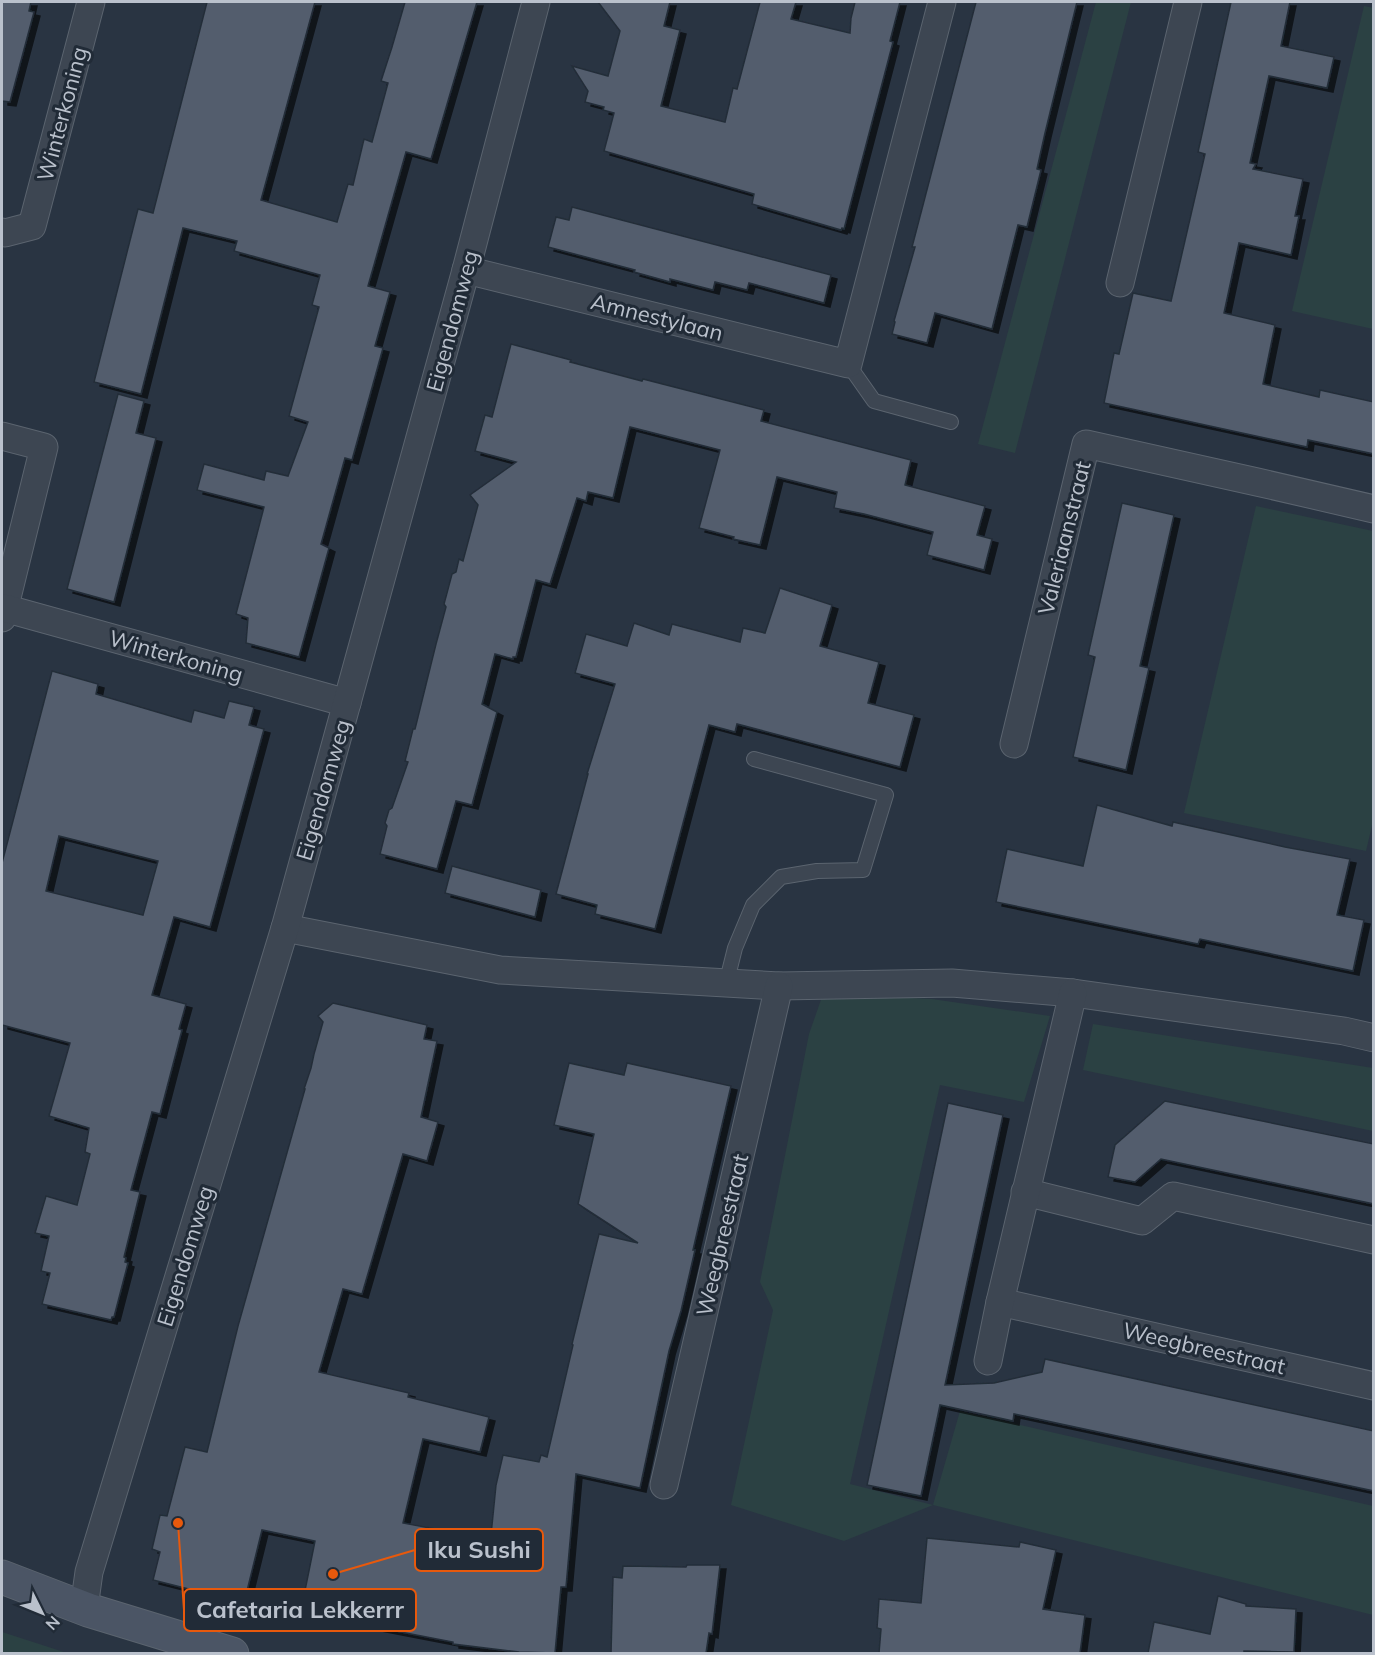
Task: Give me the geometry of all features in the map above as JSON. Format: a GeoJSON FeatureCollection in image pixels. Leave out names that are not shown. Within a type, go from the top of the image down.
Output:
{"type":"FeatureCollection","features":[{"type":"Feature","properties":{"kind":"street","name":"Winterkoning"},"geometry":{"type":"LineString","coordinates":[[2,231],[32,226],[91,2]]}},
{"type":"Feature","properties":{"kind":"street","name":"Eigendomweg"},"geometry":{"type":"LineString","coordinates":[[84,1608],[89,1572],[285,928],[466,270],[536,2]]}},
{"type":"Feature","properties":{"kind":"street"},"geometry":{"type":"LineString","coordinates":[[848,364],[942,2]]}},
{"type":"Feature","properties":{"kind":"street"},"geometry":{"type":"LineString","coordinates":[[1120,283],[1188,2]]}},
{"type":"Feature","properties":{"kind":"street","name":"Amnestylaan"},"geometry":{"type":"LineString","coordinates":[[466,270],[848,364]]}},
{"type":"Feature","properties":{"kind":"street","name":"Winterkoning"},"geometry":{"type":"LineString","coordinates":[[2,436],[44,447],[3,613],[347,703]]}},
{"type":"Feature","properties":{"kind":"street","name":"Valeriaanstraat"},"geometry":{"type":"LineString","coordinates":[[1014,744],[1086,444],[1374,509]]}},
{"type":"Feature","properties":{"kind":"street"},"geometry":{"type":"LineString","coordinates":[[285,928],[500,970],[779,986],[952,983],[1073,993],[1344,1031],[1374,1038]]}},
{"type":"Feature","properties":{"kind":"street","name":"Weegbreestraat"},"geometry":{"type":"LineString","coordinates":[[664,1485],[779,986]]}},
{"type":"Feature","properties":{"kind":"street"},"geometry":{"type":"LineString","coordinates":[[988,1361],[1025,1192],[1073,993]]}},
{"type":"Feature","properties":{"kind":"street"},"geometry":{"type":"LineString","coordinates":[[1025,1192],[1142,1221],[1173,1196],[1374,1240]]}},
{"type":"Feature","properties":{"kind":"street","name":"Weegbreestraat"},"geometry":{"type":"LineString","coordinates":[[1000,1302],[1374,1386]]}},
{"type":"Feature","properties":{"kind":"street"},"geometry":{"type":"LineString","coordinates":[[2,1577],[84,1608],[232,1653]]}},
{"type":"Feature","properties":{"kind":"lane"},"geometry":{"type":"LineString","coordinates":[[848,364],[874,401],[951,422]]}},
{"type":"Feature","properties":{"kind":"lane"},"geometry":{"type":"LineString","coordinates":[[726,984],[735,948],[753,905],[781,877],[817,871],[863,870],[886,795],[754,759]]}},
{"type":"Feature","properties":{"kind":"green space"},"geometry":{"type":"Polygon","coordinates":[[[1096,2],[1131,2],[1015,453],[978,444],[1096,2]]]}},
{"type":"Feature","properties":{"kind":"green space"},"geometry":{"type":"Polygon","coordinates":[[[1364,6],[1374,8],[1373,329],[1292,311],[1364,6]]]}},
{"type":"Feature","properties":{"kind":"green space"},"geometry":{"type":"Polygon","coordinates":[[[1256,506],[1373,531],[1374,817],[1366,851],[1184,813],[1256,506]]]}},
{"type":"Feature","properties":{"kind":"green space"},"geometry":{"type":"Polygon","coordinates":[[[823,994],[932,999],[1050,1016],[1024,1102],[940,1085],[850,1484],[933,1505],[844,1541],[731,1505],[773,1310],[760,1282],[809,1034],[823,994]]]}},
{"type":"Feature","properties":{"kind":"green space"},"geometry":{"type":"Polygon","coordinates":[[[1093,1024],[1373,1068],[1373,1131],[1083,1070],[1093,1024]]]}},
{"type":"Feature","properties":{"kind":"green space"},"geometry":{"type":"Polygon","coordinates":[[[960,1411],[1373,1506],[1373,1615],[933,1505],[960,1411]]]}},
{"type":"Feature","properties":{"kind":"green space"},"geometry":{"type":"Polygon","coordinates":[[[2,1632],[67,1653],[2,1653],[2,1632]]]}},
{"type":"Feature","properties":{"kind":"building"},"geometry":{"type":"Polygon","coordinates":[[[2,2],[31,2],[29,11],[34,12],[10,102],[2,101],[2,2]]]}},
{"type":"Feature","properties":{"kind":"building"},"geometry":{"type":"Polygon","coordinates":[[[207,2],[315,2],[261,200],[337,222],[348,184],[353,185],[364,139],[372,142],[388,83],[381,81],[405,2],[477,2],[431,159],[406,152],[368,286],[390,292],[375,346],[383,348],[352,460],[345,458],[321,544],[329,548],[299,657],[246,643],[248,618],[236,614],[264,507],[197,490],[204,464],[264,480],[266,471],[288,476],[308,422],[289,416],[319,307],[312,305],[320,275],[234,251],[237,241],[183,228],[141,394],[94,382],[138,209],[153,213],[207,2]]]}},
{"type":"Feature","properties":{"kind":"building"},"geometry":{"type":"Polygon","coordinates":[[[598,2],[670,2],[664,26],[680,30],[661,106],[725,122],[733,88],[737,89],[760,2],[796,2],[791,19],[850,33],[855,2],[900,2],[890,41],[893,42],[844,229],[752,204],[754,194],[604,151],[614,113],[603,110],[604,107],[585,102],[588,91],[572,66],[608,76],[620,31],[598,2]]]}},
{"type":"Feature","properties":{"kind":"building"},"geometry":{"type":"Polygon","coordinates":[[[976,2],[1077,2],[1037,169],[1041,170],[1027,227],[1018,225],[992,329],[935,313],[927,343],[892,334],[915,247],[912,247],[976,2]]]}},
{"type":"Feature","properties":{"kind":"building"},"geometry":{"type":"Polygon","coordinates":[[[1231,2],[1290,2],[1281,46],[1334,57],[1327,88],[1269,76],[1250,163],[1256,164],[1253,169],[1303,179],[1295,216],[1299,216],[1291,255],[1239,243],[1224,313],[1275,325],[1263,384],[1319,397],[1320,390],[1374,402],[1374,454],[1308,440],[1307,447],[1104,403],[1114,353],[1119,354],[1133,293],[1171,301],[1205,154],[1198,152],[1231,2]]]}},
{"type":"Feature","properties":{"kind":"building"},"geometry":{"type":"Polygon","coordinates":[[[572,207],[831,275],[824,303],[749,283],[747,290],[715,282],[713,290],[670,279],[670,282],[634,272],[635,270],[548,247],[556,217],[569,220],[572,207]]]}},
{"type":"Feature","properties":{"kind":"building"},"geometry":{"type":"Polygon","coordinates":[[[511,344],[642,381],[643,379],[764,410],[761,421],[911,460],[905,485],[985,506],[977,535],[992,539],[984,570],[927,555],[933,532],[834,508],[837,492],[777,477],[760,545],[733,539],[734,537],[699,528],[720,450],[630,427],[613,498],[588,492],[586,501],[577,498],[550,584],[536,580],[516,657],[513,659],[495,654],[482,704],[497,712],[472,805],[456,801],[437,869],[380,854],[387,826],[385,823],[408,762],[405,761],[446,607],[444,604],[452,574],[456,572],[459,559],[463,561],[478,505],[470,495],[516,462],[475,451],[485,415],[492,417],[511,344]]]}},
{"type":"Feature","properties":{"kind":"building"},"geometry":{"type":"Polygon","coordinates":[[[118,394],[144,401],[136,433],[156,438],[114,602],[67,589],[118,394]]]}},
{"type":"Feature","properties":{"kind":"building"},"geometry":{"type":"Polygon","coordinates":[[[1122,503],[1174,515],[1140,666],[1149,668],[1126,770],[1073,757],[1095,657],[1088,655],[1122,503]]]}},
{"type":"Feature","properties":{"kind":"building"},"geometry":{"type":"Polygon","coordinates":[[[780,588],[832,605],[820,646],[879,662],[868,703],[914,715],[900,767],[737,724],[735,732],[709,725],[655,929],[595,914],[597,905],[556,894],[587,774],[615,684],[575,673],[586,634],[627,646],[634,623],[669,635],[672,624],[740,642],[743,628],[765,633],[780,588]]]}},
{"type":"Feature","properties":{"kind":"building"},"geometry":{"type":"Polygon","coordinates":[[[52,671],[98,684],[96,694],[191,722],[194,710],[224,718],[229,701],[254,707],[249,725],[264,729],[210,927],[174,917],[152,995],[186,1004],[179,1029],[182,1030],[160,1114],[152,1112],[131,1190],[140,1192],[124,1257],[125,1262],[128,1263],[114,1317],[111,1320],[42,1304],[50,1273],[41,1271],[49,1236],[35,1233],[46,1196],[77,1205],[90,1154],[85,1152],[89,1128],[49,1116],[70,1043],[2,1025],[2,863],[52,671]],[[59,836],[46,891],[143,915],[158,861],[59,836]]]}},
{"type":"Feature","properties":{"kind":"building"},"geometry":{"type":"Polygon","coordinates":[[[1097,805],[1172,826],[1173,822],[1350,859],[1337,915],[1364,920],[1353,971],[1200,939],[1198,944],[996,902],[1007,849],[1083,866],[1097,805]]]}},
{"type":"Feature","properties":{"kind":"building"},"geometry":{"type":"Polygon","coordinates":[[[452,866],[541,890],[535,917],[445,893],[452,866]]]}},
{"type":"Feature","properties":{"kind":"building"},"geometry":{"type":"Polygon","coordinates":[[[333,1003],[427,1025],[424,1039],[437,1041],[421,1117],[438,1122],[427,1161],[403,1154],[362,1294],[343,1289],[319,1372],[409,1393],[408,1397],[489,1417],[480,1452],[423,1439],[403,1523],[446,1531],[491,1535],[496,1485],[503,1455],[539,1462],[541,1455],[547,1457],[599,1234],[638,1243],[578,1204],[594,1134],[554,1125],[569,1063],[624,1075],[627,1063],[731,1086],[681,1311],[669,1351],[640,1488],[576,1474],[566,1587],[561,1587],[555,1653],[519,1652],[453,1644],[453,1642],[339,1620],[338,1622],[300,1615],[315,1541],[262,1530],[244,1603],[153,1580],[160,1552],[152,1549],[160,1515],[167,1516],[185,1447],[207,1452],[238,1326],[323,1022],[318,1016],[333,1003]]]}},
{"type":"Feature","properties":{"kind":"building"},"geometry":{"type":"Polygon","coordinates":[[[1165,1101],[1374,1144],[1374,1204],[1161,1159],[1135,1182],[1108,1177],[1115,1145],[1165,1101]]]}},
{"type":"Feature","properties":{"kind":"building"},"geometry":{"type":"Polygon","coordinates":[[[948,1103],[1003,1115],[945,1385],[994,1383],[1042,1372],[1045,1359],[1374,1431],[1374,1491],[1014,1414],[1013,1421],[940,1405],[921,1496],[867,1485],[948,1103]]]}},
{"type":"Feature","properties":{"kind":"building"},"geometry":{"type":"Polygon","coordinates":[[[927,1538],[1019,1547],[1020,1542],[1056,1550],[1043,1609],[1085,1615],[1080,1653],[879,1653],[881,1629],[877,1628],[879,1599],[921,1603],[927,1538]]]}},
{"type":"Feature","properties":{"kind":"building"},"geometry":{"type":"Polygon","coordinates":[[[687,1565],[720,1565],[712,1634],[709,1633],[706,1653],[611,1653],[613,1577],[622,1578],[623,1566],[686,1567],[687,1565]]]}},
{"type":"Feature","properties":{"kind":"building"},"geometry":{"type":"Polygon","coordinates":[[[1218,1596],[1246,1604],[1246,1606],[1296,1609],[1294,1652],[1148,1653],[1154,1622],[1210,1634],[1218,1596]]]}},
{"type":"Feature","properties":{"kind":"place","name":"Cafetaria Lekkerrr"},"geometry":{"type":"Point","coordinates":[178,1523]}},
{"type":"Feature","properties":{"kind":"place","name":"Iku Sushi"},"geometry":{"type":"Point","coordinates":[333,1574]}}]}
